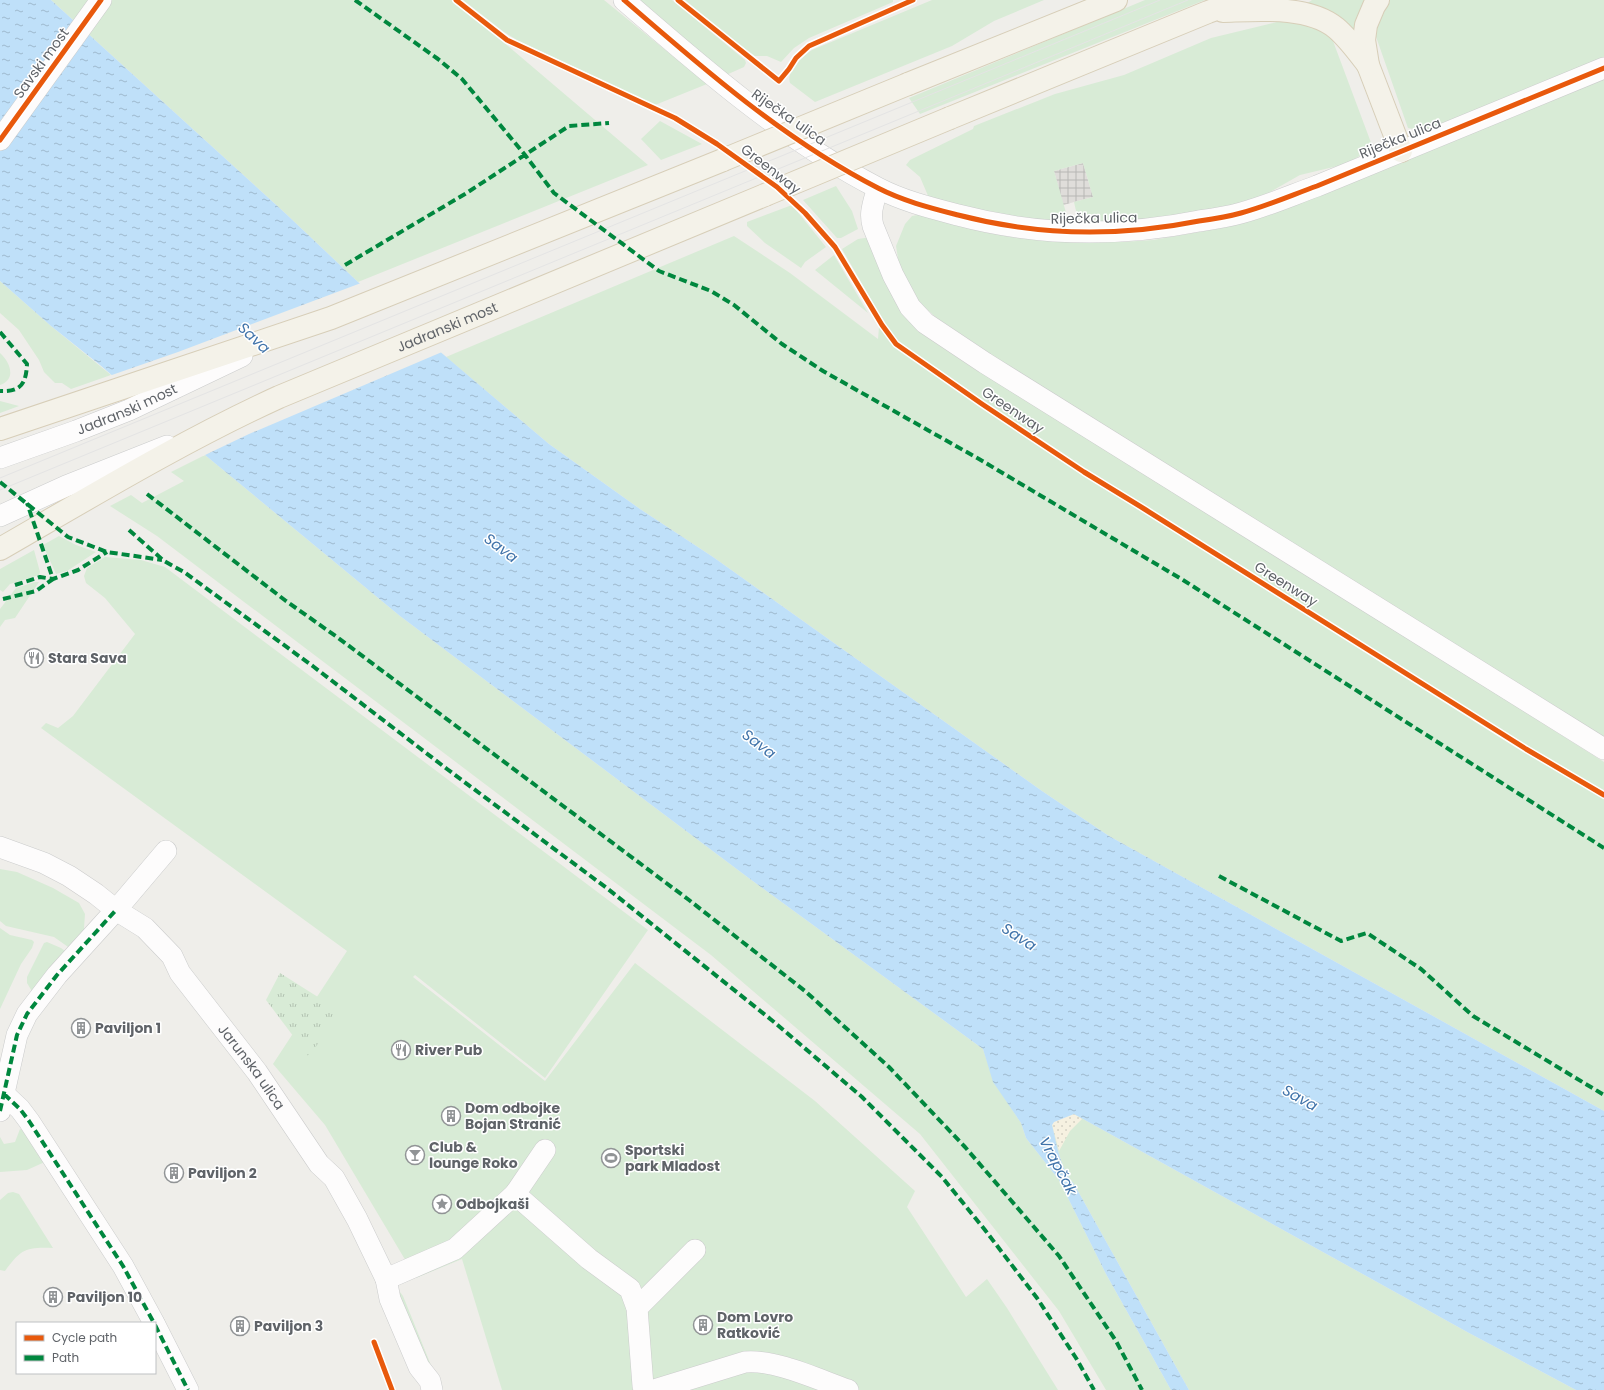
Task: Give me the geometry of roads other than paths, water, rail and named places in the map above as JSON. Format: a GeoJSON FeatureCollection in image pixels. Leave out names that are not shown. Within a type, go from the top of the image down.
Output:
{"type":"FeatureCollection","features":[{"type":"Feature","properties":{"kind":"main road","name":"Jadranski most"},"geometry":{"type":"LineString","coordinates":[[0,429],[331,318],[648,191],[1116,0]]}},
{"type":"Feature","properties":{"kind":"main road","name":"Jadranski most"},"geometry":{"type":"LineString","coordinates":[[0,549],[205,432],[286,394],[950,118],[1208,12],[1241,0]]}},
{"type":"Feature","properties":{"kind":"main road"},"geometry":{"type":"LineString","coordinates":[[1378,0],[1366,24],[1364,40],[1368,65],[1401,151]]}},
{"type":"Feature","properties":{"kind":"main road"},"geometry":{"type":"LineString","coordinates":[[1208,12],[1272,10],[1302,13],[1322,19],[1335,27],[1349,40],[1368,65]]}},
{"type":"Feature","properties":{"kind":"street","name":"Savski most"},"geometry":{"type":"LineString","coordinates":[[0,140],[101,0]]}},
{"type":"Feature","properties":{"kind":"street","name":"Riječka ulica"},"geometry":{"type":"LineString","coordinates":[[624,0],[756,110],[849,172],[882,190],[912,202],[985,222],[1024,229],[1075,232],[1125,232],[1180,225],[1240,213],[1277,201],[1604,68]]}},
{"type":"Feature","properties":{"kind":"street"},"geometry":{"type":"LineString","coordinates":[[875,197],[871,211],[873,226],[893,275],[910,307],[925,323],[1005,375],[1604,749]]}},
{"type":"Feature","properties":{"kind":"street","name":"Jadranski most"},"geometry":{"type":"LineString","coordinates":[[0,458],[130,410],[293,331]]}},
{"type":"Feature","properties":{"kind":"street","name":"Jadranski most"},"geometry":{"type":"LineString","coordinates":[[0,516],[120,464],[205,432]]}},
{"type":"Feature","properties":{"kind":"street","name":"Jarunska ulica"},"geometry":{"type":"LineString","coordinates":[[0,847],[44,863],[69,876],[96,894],[116,910],[145,928],[172,956],[180,973],[257,1072],[319,1164],[325,1184],[355,1235],[378,1284],[388,1289],[419,1367],[423,1390]]}},
{"type":"Feature","properties":{"kind":"street"},"geometry":{"type":"LineString","coordinates":[[153,1322],[123,1266],[29,1121],[20,1108],[2,1103],[17,1035],[27,1014],[57,975],[116,910],[166,851]]}},
{"type":"Feature","properties":{"kind":"street"},"geometry":{"type":"LineString","coordinates":[[388,1289],[455,1249],[515,1194],[545,1150]]}},
{"type":"Feature","properties":{"kind":"street"},"geometry":{"type":"LineString","coordinates":[[515,1194],[589,1259],[630,1289],[637,1308],[643,1386],[645,1390]]}},
{"type":"Feature","properties":{"kind":"street"},"geometry":{"type":"LineString","coordinates":[[637,1308],[695,1250]]}},
{"type":"Feature","properties":{"kind":"street"},"geometry":{"type":"LineString","coordinates":[[156,1328],[188,1390]]}},
{"type":"Feature","properties":{"kind":"street"},"geometry":{"type":"LineString","coordinates":[[654,1390],[745,1362],[755,1361],[771,1363],[848,1390]]}},
{"type":"Feature","properties":{"kind":"street","name":"Jarunska ulica"},"geometry":{"type":"LineString","coordinates":[[419,1367],[430,1381],[432,1390]]}},
{"type":"Feature","properties":{"kind":"water"},"geometry":{"type":"Polygon","coordinates":[[[0,0],[51,0],[285,213],[358,282],[549,444],[640,509],[713,557],[1042,791],[1109,836],[1604,1111],[1604,1390],[1576,1390],[1469,1333],[1074,1114],[1054,1122],[1052,1125],[1062,1164],[1189,1390],[1171,1390],[1106,1274],[1059,1180],[1026,1138],[1021,1123],[993,1082],[983,1049],[746,876],[400,616],[205,455],[100,365],[51,326],[0,281],[0,0]]]}},
{"type":"Feature","properties":{"kind":"tram line"},"geometry":{"type":"LineString","coordinates":[[0,478],[1160,0]]}},
{"type":"Feature","properties":{"kind":"tram line"},"geometry":{"type":"LineString","coordinates":[[0,490],[1188,0]]}},
{"type":"Feature","properties":{"kind":"place","name":"Stara Sava"},"geometry":{"type":"Point","coordinates":[34,658]}},
{"type":"Feature","properties":{"kind":"place","name":"Paviljon 1"},"geometry":{"type":"Point","coordinates":[81,1028]}},
{"type":"Feature","properties":{"kind":"place","name":"River Pub"},"geometry":{"type":"Point","coordinates":[401,1050]}},
{"type":"Feature","properties":{"kind":"place","name":"Dom odbojke Bojan Stranić"},"geometry":{"type":"Point","coordinates":[451,1116]}},
{"type":"Feature","properties":{"kind":"place","name":"Club & lounge Roko"},"geometry":{"type":"Point","coordinates":[415,1155]}},
{"type":"Feature","properties":{"kind":"place","name":"Sportski park Mladost"},"geometry":{"type":"Point","coordinates":[611,1158]}},
{"type":"Feature","properties":{"kind":"place","name":"Paviljon 2"},"geometry":{"type":"Point","coordinates":[174,1173]}},
{"type":"Feature","properties":{"kind":"place","name":"Odbojkaši"},"geometry":{"type":"Point","coordinates":[442,1204]}},
{"type":"Feature","properties":{"kind":"place","name":"Paviljon 10"},"geometry":{"type":"Point","coordinates":[53,1297]}},
{"type":"Feature","properties":{"kind":"place","name":"Dom Lovro Ratković"},"geometry":{"type":"Point","coordinates":[703,1325]}},
{"type":"Feature","properties":{"kind":"place","name":"Paviljon 3"},"geometry":{"type":"Point","coordinates":[240,1326]}},
{"type":"Feature","properties":{"kind":"water label","name":"Sava"},"geometry":{"type":"Point","coordinates":[254,338]}},
{"type":"Feature","properties":{"kind":"water label","name":"Sava"},"geometry":{"type":"Point","coordinates":[501,548]}},
{"type":"Feature","properties":{"kind":"water label","name":"Sava"},"geometry":{"type":"Point","coordinates":[759,744]}},
{"type":"Feature","properties":{"kind":"water label","name":"Sava"},"geometry":{"type":"Point","coordinates":[1019,937]}},
{"type":"Feature","properties":{"kind":"water label","name":"Sava"},"geometry":{"type":"Point","coordinates":[1300,1098]}},
{"type":"Feature","properties":{"kind":"water label","name":"Vrapčak"},"geometry":{"type":"Point","coordinates":[1058,1166]}}]}
